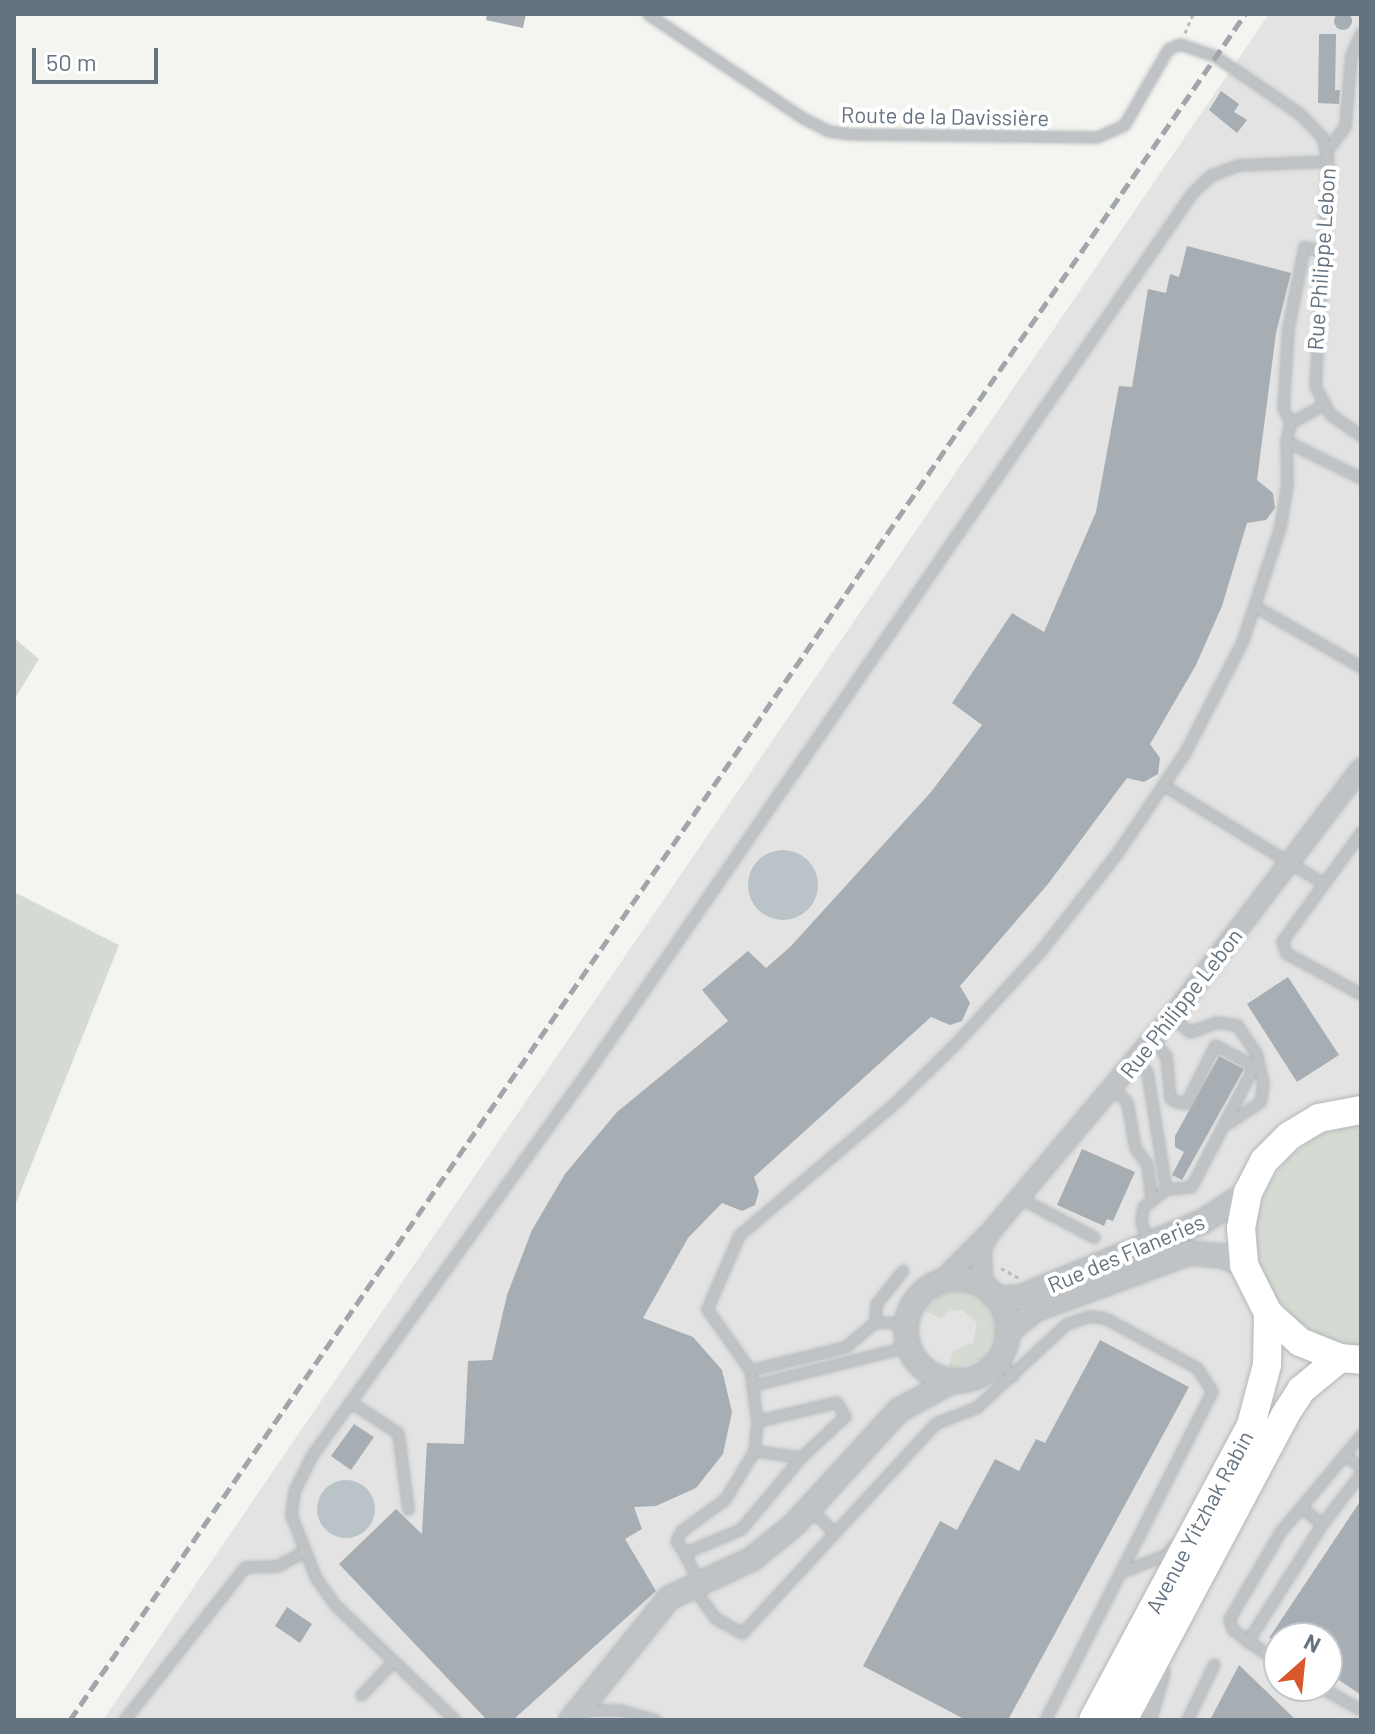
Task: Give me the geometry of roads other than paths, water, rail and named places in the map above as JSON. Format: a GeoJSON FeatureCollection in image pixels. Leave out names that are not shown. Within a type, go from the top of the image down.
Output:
{"type":"FeatureCollection","features":[{"type":"Feature","properties":{"kind":"main road"},"geometry":{"type":"LineString","coordinates":[[1350,1359],[1300,1342],[1268,1313],[1244,1265],[1241,1228],[1248,1192],[1264,1161],[1289,1136],[1319,1118],[1361,1110]]}},
{"type":"Feature","properties":{"kind":"main road","name":"Avenue Yitzhak Rabin"},"geometry":{"type":"LineString","coordinates":[[1093,1720],[1251,1425],[1267,1365],[1268,1313]]}},
{"type":"Feature","properties":{"kind":"main road","name":"Avenue Yitzhak Rabin"},"geometry":{"type":"LineString","coordinates":[[1123,1720],[1285,1415],[1301,1390],[1350,1359]]}},
{"type":"Feature","properties":{"kind":"street","name":"Rue Philippe Lebon"},"geometry":{"type":"LineString","coordinates":[[940,1282],[992,1230],[1136,1060],[1291,863],[1361,768]]}},
{"type":"Feature","properties":{"kind":"street","name":"Rue des Flaneries"},"geometry":{"type":"LineString","coordinates":[[991,1292],[1029,1294],[1202,1222],[1248,1192]]}},
{"type":"Feature","properties":{"kind":"street","name":"Rue Philippe Lebon"},"geometry":{"type":"LineString","coordinates":[[991,1292],[981,1248],[992,1230]]}},
{"type":"Feature","properties":{"kind":"street","name":"Rue des Flaneries"},"geometry":{"type":"LineString","coordinates":[[1009,1331],[1035,1310],[1189,1253],[1218,1255],[1244,1265]]}},
{"type":"Feature","properties":{"kind":"street"},"geometry":{"type":"LineString","coordinates":[[574,1715],[653,1614],[695,1583],[752,1559],[810,1508],[899,1410],[927,1390],[1006,1368],[1009,1331],[991,1292],[969,1280],[940,1282],[921,1294],[906,1323],[914,1355],[899,1410]]}},
{"type":"Feature","properties":{"kind":"street"},"geometry":{"type":"LineString","coordinates":[[914,1355],[953,1381]]}},
{"type":"Feature","properties":{"kind":"street"},"geometry":{"type":"LineString","coordinates":[[1146,1720],[1183,1608]]}},
{"type":"Feature","properties":{"kind":"lane","name":"Route de la Davissière"},"geometry":{"type":"LineString","coordinates":[[648,14],[801,117],[829,131],[851,134],[1097,137],[1124,125],[1161,57],[1180,44]]}},
{"type":"Feature","properties":{"kind":"lane"},"geometry":{"type":"LineString","coordinates":[[1327,150],[1345,126],[1351,55],[1361,33]]}},
{"type":"Feature","properties":{"kind":"lane","name":"Rue Philippe Lebon"},"geometry":{"type":"LineString","coordinates":[[1180,44],[1215,56],[1300,114],[1327,150],[1314,375],[1323,405]]}},
{"type":"Feature","properties":{"kind":"lane"},"geometry":{"type":"LineString","coordinates":[[455,1720],[335,1605],[302,1552],[291,1515],[294,1491],[312,1455],[611,1039],[1191,194],[1211,175],[1238,165],[1328,161]]}},
{"type":"Feature","properties":{"kind":"lane"},"geometry":{"type":"LineString","coordinates":[[1045,1720],[1124,1571],[1212,1391],[1210,1381],[1184,1360],[1105,1318],[1089,1316],[1066,1324],[1006,1368],[965,1415],[936,1423],[742,1633],[715,1618],[676,1541],[681,1531],[725,1499],[754,1451],[757,1421],[750,1370],[707,1309],[739,1235],[896,1102],[957,1042],[1041,950],[1163,785],[1224,680],[1256,607],[1280,527],[1287,484],[1286,441],[1290,423],[1283,407],[1288,328],[1304,247],[1322,251]]}},
{"type":"Feature","properties":{"kind":"lane"},"geometry":{"type":"LineString","coordinates":[[1290,423],[1323,405],[1340,425],[1361,436]]}},
{"type":"Feature","properties":{"kind":"lane"},"geometry":{"type":"LineString","coordinates":[[1286,441],[1361,478]]}},
{"type":"Feature","properties":{"kind":"lane"},"geometry":{"type":"LineString","coordinates":[[1256,607],[1361,667]]}},
{"type":"Feature","properties":{"kind":"lane"},"geometry":{"type":"LineString","coordinates":[[1163,785],[1321,882]]}},
{"type":"Feature","properties":{"kind":"lane"},"geometry":{"type":"LineString","coordinates":[[1361,832],[1321,882],[1282,941],[1286,953],[1361,994]]}},
{"type":"Feature","properties":{"kind":"lane"},"geometry":{"type":"LineString","coordinates":[[1171,1017],[1190,1032],[1216,1022],[1237,1025],[1256,1053],[1263,1083],[1260,1102],[1228,1123]]}},
{"type":"Feature","properties":{"kind":"lane"},"geometry":{"type":"LineString","coordinates":[[1151,1198],[1166,1189],[1191,1187],[1197,1180],[1254,1066],[1215,1045],[1186,1103],[1177,1102],[1170,1098],[1166,1056],[1152,1039]]}},
{"type":"Feature","properties":{"kind":"lane"},"geometry":{"type":"LineString","coordinates":[[1136,1060],[1147,1072],[1166,1189]]}},
{"type":"Feature","properties":{"kind":"lane"},"geometry":{"type":"LineString","coordinates":[[1113,1088],[1127,1102],[1135,1148],[1147,1164],[1151,1198],[1141,1221],[1147,1243]]}},
{"type":"Feature","properties":{"kind":"lane"},"geometry":{"type":"LineString","coordinates":[[1020,1198],[1094,1237]]}},
{"type":"Feature","properties":{"kind":"lane"},"geometry":{"type":"LineString","coordinates":[[875,1322],[876,1304],[903,1270]]}},
{"type":"Feature","properties":{"kind":"lane"},"geometry":{"type":"LineString","coordinates":[[750,1370],[845,1347],[875,1322],[906,1323]]}},
{"type":"Feature","properties":{"kind":"lane"},"geometry":{"type":"LineString","coordinates":[[754,1385],[914,1355]]}},
{"type":"Feature","properties":{"kind":"lane"},"geometry":{"type":"LineString","coordinates":[[684,1553],[741,1529],[801,1457],[845,1416],[844,1408],[836,1402],[757,1421]]}},
{"type":"Feature","properties":{"kind":"lane"},"geometry":{"type":"LineString","coordinates":[[352,1403],[398,1433],[408,1509]]}},
{"type":"Feature","properties":{"kind":"lane"},"geometry":{"type":"LineString","coordinates":[[1124,1571],[1167,1554],[1251,1425]]}},
{"type":"Feature","properties":{"kind":"lane"},"geometry":{"type":"LineString","coordinates":[[1263,1652],[1247,1642],[1229,1619],[1280,1532],[1361,1435]]}},
{"type":"Feature","properties":{"kind":"lane"},"geometry":{"type":"LineString","coordinates":[[754,1451],[801,1457]]}},
{"type":"Feature","properties":{"kind":"lane"},"geometry":{"type":"LineString","coordinates":[[1247,1642],[1322,1524],[1361,1471],[1344,1454]]}},
{"type":"Feature","properties":{"kind":"lane"},"geometry":{"type":"LineString","coordinates":[[810,1508],[834,1533]]}},
{"type":"Feature","properties":{"kind":"lane"},"geometry":{"type":"LineString","coordinates":[[1302,1508],[1322,1524]]}},
{"type":"Feature","properties":{"kind":"lane"},"geometry":{"type":"LineString","coordinates":[[124,1720],[245,1567],[277,1566],[302,1552]]}},
{"type":"Feature","properties":{"kind":"lane"},"geometry":{"type":"LineString","coordinates":[[361,1695],[393,1661]]}},
{"type":"Feature","properties":{"kind":"lane"},"geometry":{"type":"LineString","coordinates":[[1187,1720],[1214,1664]]}},
{"type":"Feature","properties":{"kind":"lane"},"geometry":{"type":"LineString","coordinates":[[1343,1700],[1361,1710]]}},
{"type":"Feature","properties":{"kind":"lane"},"geometry":{"type":"LineString","coordinates":[[574,1715],[620,1710],[656,1720]]}},
{"type":"Feature","properties":{"kind":"railway"},"geometry":{"type":"LineString","coordinates":[[70,1720],[1245,14]]}}]}
